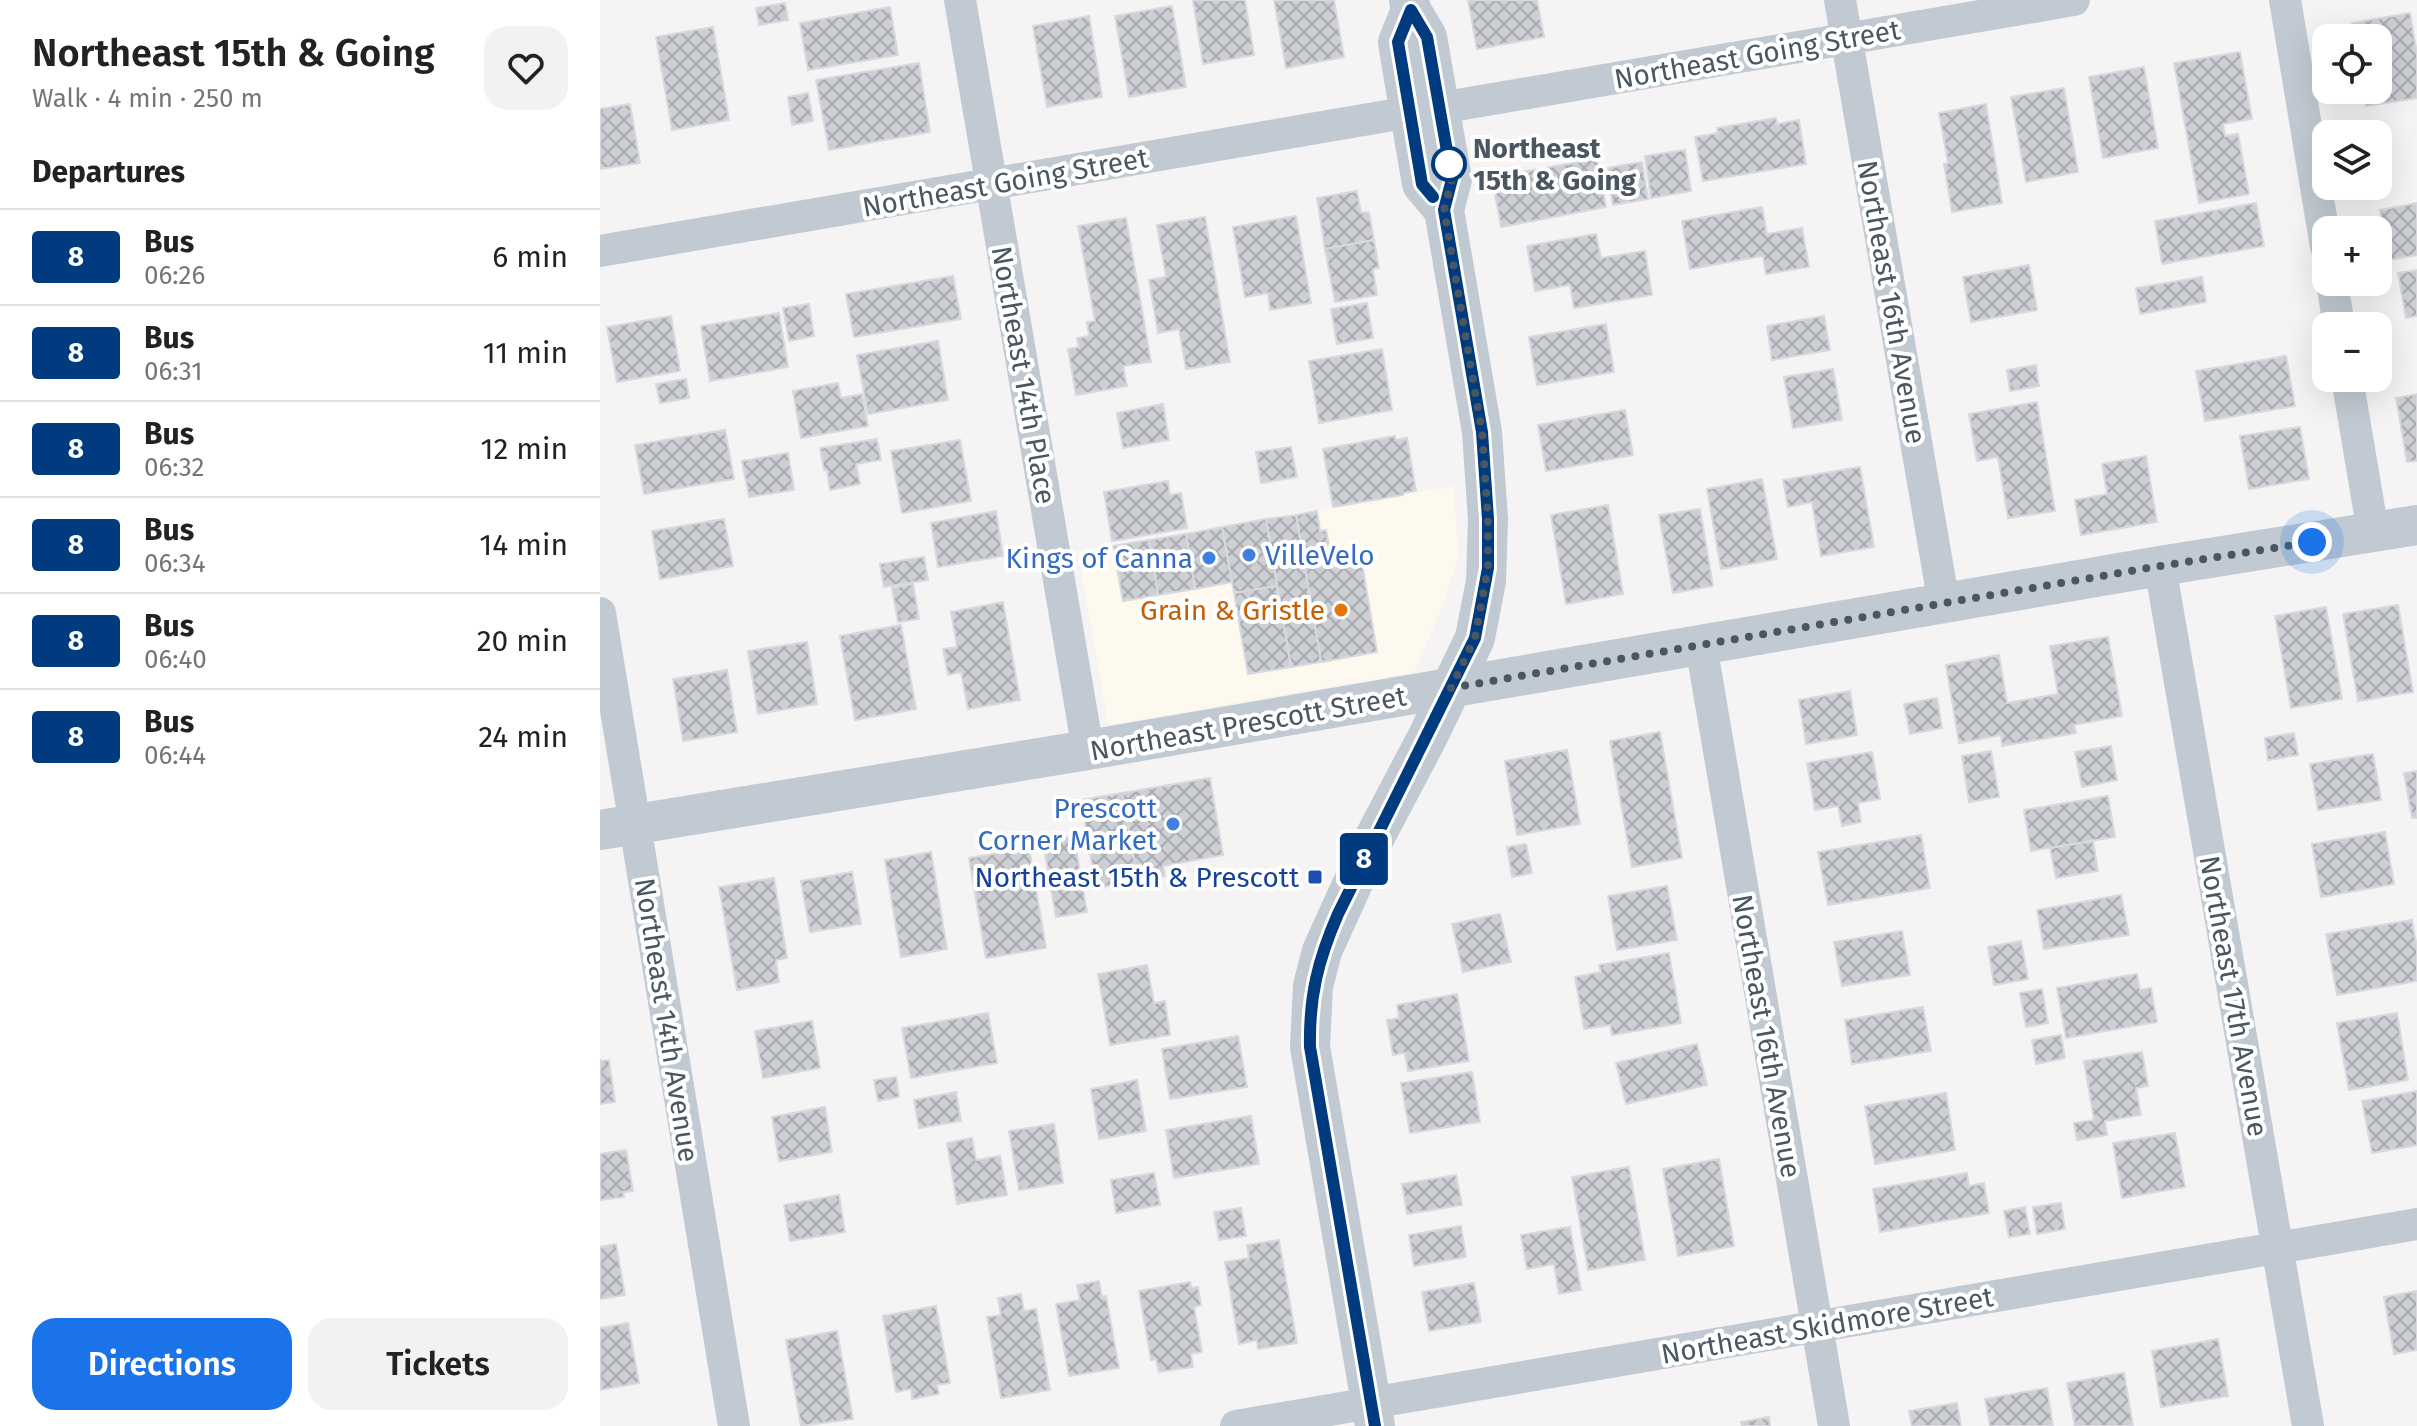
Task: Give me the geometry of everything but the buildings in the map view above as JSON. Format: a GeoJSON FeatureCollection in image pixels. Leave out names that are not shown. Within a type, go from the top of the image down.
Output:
{"type":"FeatureCollection","features":[{"type":"Feature","properties":{"kind":"street","name":"Northeast 14th Place"},"geometry":{"type":"LineString","coordinates":[[960,0],[1088,750]]}},
{"type":"Feature","properties":{"kind":"street","name":"Northeast 16th Avenue"},"geometry":{"type":"LineString","coordinates":[[1840,0],[1944,604]]}},
{"type":"Feature","properties":{"kind":"street","name":"Northeast Going Street"},"geometry":{"type":"LineString","coordinates":[[600,251],[2074,0]]}},
{"type":"Feature","properties":{"kind":"street"},"geometry":{"type":"LineString","coordinates":[[2285,0],[2321,216]]}},
{"type":"Feature","properties":{"kind":"street"},"geometry":{"type":"LineString","coordinates":[[1372,1414],[1311,1060],[1309,1022],[1313,986],[1322,951],[1338,914],[1475,638],[1488,568],[1482,432],[1444,210],[1422,184],[1425,110],[1398,42],[1410,5]]}},
{"type":"Feature","properties":{"kind":"street"},"geometry":{"type":"LineString","coordinates":[[2349,392],[2373,532]]}},
{"type":"Feature","properties":{"kind":"street","name":"Northeast Prescott Street"},"geometry":{"type":"LineString","coordinates":[[617,827],[2417,525]]}},
{"type":"Feature","properties":{"kind":"street","name":"Northeast 17th Avenue"},"geometry":{"type":"LineString","coordinates":[[2160,566],[2308,1426]]}},
{"type":"Feature","properties":{"kind":"street","name":"Northeast 14th Avenue"},"geometry":{"type":"LineString","coordinates":[[600,613],[617,827],[730,1425]]}},
{"type":"Feature","properties":{"kind":"street","name":"Northeast 16th Avenue"},"geometry":{"type":"LineString","coordinates":[[1701,645],[1834,1426]]}},
{"type":"Feature","properties":{"kind":"street","name":"Northeast Skidmore Street"},"geometry":{"type":"LineString","coordinates":[[1236,1426],[1372,1414],[1817,1327],[2417,1224]]}},
{"type":"Feature","properties":{"kind":"shaded area"},"geometry":{"type":"Polygon","coordinates":[[[1454,486],[1458,556],[1446,597],[1415,672],[1108,725],[1078,551],[1454,486]]]}},
{"type":"Feature","properties":{"kind":"bus line","name":"8"},"geometry":{"type":"LineString","coordinates":[[1375,1426],[1310,1047],[1313,986],[1322,951],[1338,914],[1475,638],[1488,568],[1482,432],[1444,210],[1452,179],[1427,37],[1411,10],[1398,42],[1422,184],[1433,197]]}},
{"type":"Feature","properties":{"kind":"place","name":"Northeast 15th & Going"},"geometry":{"type":"Point","coordinates":[1449,164]}},
{"type":"Feature","properties":{"kind":"place","name":"VilleVelo"},"geometry":{"type":"Point","coordinates":[1249,555]}},
{"type":"Feature","properties":{"kind":"place","name":"Kings of Canna"},"geometry":{"type":"Point","coordinates":[1209,558]}},
{"type":"Feature","properties":{"kind":"place","name":"Grain & Gristle"},"geometry":{"type":"Point","coordinates":[1341,610]}},
{"type":"Feature","properties":{"kind":"place","name":"Prescott Corner Market"},"geometry":{"type":"Point","coordinates":[1173,824]}},
{"type":"Feature","properties":{"kind":"place","name":"Northeast 15th & Prescott"},"geometry":{"type":"Point","coordinates":[1315,877]}},
{"type":"Feature","properties":{"kind":"route"},"geometry":{"type":"LineString","coordinates":[[1449,164],[1447,151],[1452,179],[1444,210],[1482,432],[1488,519],[1488,568],[1475,638],[1451,688],[2312,542]]}}]}
